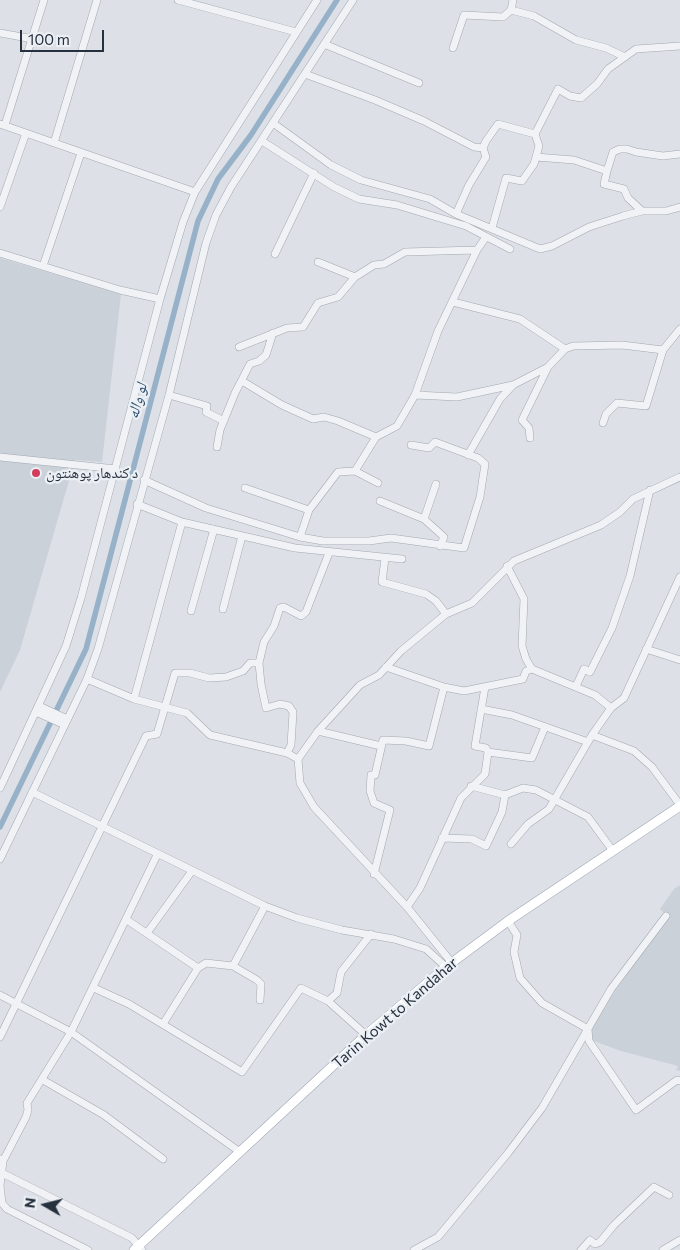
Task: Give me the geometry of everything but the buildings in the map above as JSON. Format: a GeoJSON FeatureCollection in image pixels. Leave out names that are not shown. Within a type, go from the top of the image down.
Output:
{"type":"FeatureCollection","features":[{"type":"Feature","properties":{"kind":"main road","name":"Tarin Kowt to Kandahar"},"geometry":{"type":"LineString","coordinates":[[139,1249],[366,1035],[449,965],[508,921],[680,806]]}},
{"type":"Feature","properties":{"kind":"street"},"geometry":{"type":"LineString","coordinates":[[44,0],[33,39],[2,124],[81,154],[194,192]]}},
{"type":"Feature","properties":{"kind":"street"},"geometry":{"type":"LineString","coordinates":[[54,143],[97,0]]}},
{"type":"Feature","properties":{"kind":"street"},"geometry":{"type":"LineString","coordinates":[[178,0],[296,32]]}},
{"type":"Feature","properties":{"kind":"street"},"geometry":{"type":"LineString","coordinates":[[0,788],[38,709],[69,638],[116,469],[160,299],[194,192],[317,0]]}},
{"type":"Feature","properties":{"kind":"street"},"geometry":{"type":"LineString","coordinates":[[0,859],[87,679],[98,649],[169,395],[206,243],[216,215],[231,188],[353,0]]}},
{"type":"Feature","properties":{"kind":"street"},"geometry":{"type":"LineString","coordinates":[[453,48],[464,15],[503,17],[511,10],[513,0]]}},
{"type":"Feature","properties":{"kind":"street"},"geometry":{"type":"LineString","coordinates":[[511,10],[534,16],[576,40],[606,48],[625,57]]}},
{"type":"Feature","properties":{"kind":"street"},"geometry":{"type":"LineString","coordinates":[[0,33],[33,39]]}},
{"type":"Feature","properties":{"kind":"street"},"geometry":{"type":"LineString","coordinates":[[324,44],[419,83]]}},
{"type":"Feature","properties":{"kind":"street"},"geometry":{"type":"LineString","coordinates":[[492,228],[506,178],[522,181],[534,164],[539,146],[536,134],[558,89],[570,96],[581,98],[597,84],[608,69],[636,49],[680,46]]}},
{"type":"Feature","properties":{"kind":"street"},"geometry":{"type":"LineString","coordinates":[[305,74],[376,100],[474,146],[483,148]]}},
{"type":"Feature","properties":{"kind":"street"},"geometry":{"type":"LineString","coordinates":[[273,123],[331,165],[361,180],[430,199],[456,214],[540,249],[552,246],[589,227],[642,211],[666,210],[680,207]]}},
{"type":"Feature","properties":{"kind":"street"},"geometry":{"type":"LineString","coordinates":[[483,148],[498,124],[536,134]]}},
{"type":"Feature","properties":{"kind":"street"},"geometry":{"type":"LineString","coordinates":[[0,207],[26,133]]}},
{"type":"Feature","properties":{"kind":"street"},"geometry":{"type":"LineString","coordinates":[[262,141],[314,174],[359,199],[397,205],[466,226],[510,249]]}},
{"type":"Feature","properties":{"kind":"street"},"geometry":{"type":"LineString","coordinates":[[456,214],[468,185],[486,157],[483,148]]}},
{"type":"Feature","properties":{"kind":"street"},"geometry":{"type":"LineString","coordinates":[[642,211],[628,198],[624,189],[604,184],[613,152],[626,148],[636,152],[664,156],[680,154]]}},
{"type":"Feature","properties":{"kind":"street"},"geometry":{"type":"LineString","coordinates":[[43,266],[81,154]]}},
{"type":"Feature","properties":{"kind":"street"},"geometry":{"type":"LineString","coordinates":[[536,157],[574,160],[607,171]]}},
{"type":"Feature","properties":{"kind":"street"},"geometry":{"type":"LineString","coordinates":[[275,254],[314,174]]}},
{"type":"Feature","properties":{"kind":"street"},"geometry":{"type":"LineString","coordinates":[[355,472],[376,437],[397,426],[416,395],[438,331],[454,302],[477,250],[486,237]]}},
{"type":"Feature","properties":{"kind":"street"},"geometry":{"type":"LineString","coordinates":[[239,347],[287,328],[303,327],[316,305],[338,297],[355,277],[363,274],[374,265],[384,264],[405,252],[477,250]]}},
{"type":"Feature","properties":{"kind":"street"},"geometry":{"type":"LineString","coordinates":[[0,253],[120,290],[160,299]]}},
{"type":"Feature","properties":{"kind":"street"},"geometry":{"type":"LineString","coordinates":[[318,262],[355,277]]}},
{"type":"Feature","properties":{"kind":"street"},"geometry":{"type":"LineString","coordinates":[[454,302],[520,319],[565,349]]}},
{"type":"Feature","properties":{"kind":"street"},"geometry":{"type":"LineString","coordinates":[[602,423],[606,414],[617,403],[646,406],[663,350],[680,329]]}},
{"type":"Feature","properties":{"kind":"street"},"geometry":{"type":"LineString","coordinates":[[217,447],[224,421],[235,393],[250,364],[259,361],[266,355],[273,333]]}},
{"type":"Feature","properties":{"kind":"street"},"geometry":{"type":"LineString","coordinates":[[530,438],[529,428],[522,420],[548,367],[565,349],[573,346],[622,345],[663,350]]}},
{"type":"Feature","properties":{"kind":"street"},"geometry":{"type":"LineString","coordinates":[[416,395],[457,397],[512,385],[548,367]]}},
{"type":"Feature","properties":{"kind":"street"},"geometry":{"type":"LineString","coordinates":[[242,381],[251,384],[282,405],[313,419],[324,417],[376,437]]}},
{"type":"Feature","properties":{"kind":"street"},"geometry":{"type":"LineString","coordinates":[[468,455],[500,399],[512,385]]}},
{"type":"Feature","properties":{"kind":"street"},"geometry":{"type":"LineString","coordinates":[[169,395],[207,406],[206,412],[224,421]]}},
{"type":"Feature","properties":{"kind":"street"},"geometry":{"type":"LineString","coordinates":[[144,480],[206,508],[300,537],[323,541],[369,541],[391,538],[464,548],[475,513],[486,466],[478,458],[435,442],[429,448],[411,445]]}},
{"type":"Feature","properties":{"kind":"street"},"geometry":{"type":"LineString","coordinates":[[0,457],[116,469]]}},
{"type":"Feature","properties":{"kind":"street"},"geometry":{"type":"LineString","coordinates":[[300,537],[309,510],[338,472],[355,472],[378,483]]}},
{"type":"Feature","properties":{"kind":"street"},"geometry":{"type":"LineString","coordinates":[[449,965],[407,907],[374,874],[314,807],[300,783],[298,759],[318,731],[354,690],[379,675],[401,650],[446,614],[472,603],[507,566],[514,561],[601,525],[620,512],[633,499],[680,478]]}},
{"type":"Feature","properties":{"kind":"street"},"geometry":{"type":"LineString","coordinates":[[424,519],[436,484]]}},
{"type":"Feature","properties":{"kind":"street"},"geometry":{"type":"LineString","coordinates":[[245,488],[309,510]]}},
{"type":"Feature","properties":{"kind":"street"},"geometry":{"type":"LineString","coordinates":[[576,686],[584,669],[590,672],[612,628],[630,576],[650,490]]}},
{"type":"Feature","properties":{"kind":"street"},"geometry":{"type":"LineString","coordinates":[[380,501],[424,519],[444,537],[440,546]]}},
{"type":"Feature","properties":{"kind":"street"},"geometry":{"type":"LineString","coordinates":[[137,504],[182,522],[295,548],[402,560]]}},
{"type":"Feature","properties":{"kind":"street"},"geometry":{"type":"LineString","coordinates":[[134,699],[182,522]]}},
{"type":"Feature","properties":{"kind":"street"},"geometry":{"type":"LineString","coordinates":[[192,611],[214,529]]}},
{"type":"Feature","properties":{"kind":"street"},"geometry":{"type":"LineString","coordinates":[[224,609],[242,536]]}},
{"type":"Feature","properties":{"kind":"street"},"geometry":{"type":"LineString","coordinates":[[287,753],[291,745],[293,712],[289,706],[280,704],[266,708],[260,684],[259,662],[264,642],[274,626],[280,608],[284,607],[300,616],[306,612],[329,553]]}},
{"type":"Feature","properties":{"kind":"street"},"geometry":{"type":"LineString","coordinates":[[385,558],[382,582],[426,594],[436,601],[446,614]]}},
{"type":"Feature","properties":{"kind":"street"},"geometry":{"type":"LineString","coordinates":[[386,667],[444,687],[464,691],[523,679],[529,670],[522,646],[524,599],[507,566]]}},
{"type":"Feature","properties":{"kind":"street"},"geometry":{"type":"LineString","coordinates":[[512,844],[528,824],[549,809],[592,735],[611,708],[624,698],[680,577]]}},
{"type":"Feature","properties":{"kind":"street"},"geometry":{"type":"LineString","coordinates":[[646,649],[680,660]]}},
{"type":"Feature","properties":{"kind":"street"},"geometry":{"type":"LineString","coordinates":[[0,1037],[146,736],[157,734],[175,673],[190,673],[209,678],[226,677],[243,671],[250,663],[259,662]]}},
{"type":"Feature","properties":{"kind":"street"},"geometry":{"type":"LineString","coordinates":[[529,670],[576,686],[595,695],[611,708]]}},
{"type":"Feature","properties":{"kind":"street"},"geometry":{"type":"LineString","coordinates":[[87,679],[134,699],[187,713],[210,735],[287,753],[298,759]]}},
{"type":"Feature","properties":{"kind":"street"},"geometry":{"type":"LineString","coordinates":[[374,874],[390,810],[374,803],[370,791],[371,775],[375,775],[383,740],[406,741],[429,746],[444,687]]}},
{"type":"Feature","properties":{"kind":"street"},"geometry":{"type":"LineString","coordinates":[[485,688],[474,746],[486,748],[488,752],[532,758],[544,727]]}},
{"type":"Feature","properties":{"kind":"street"},"geometry":{"type":"LineString","coordinates":[[38,709],[66,722]]}},
{"type":"Feature","properties":{"kind":"street"},"geometry":{"type":"LineString","coordinates":[[481,709],[512,715],[588,742]]}},
{"type":"Feature","properties":{"kind":"street"},"geometry":{"type":"LineString","coordinates":[[318,731],[381,746]]}},
{"type":"Feature","properties":{"kind":"street"},"geometry":{"type":"LineString","coordinates":[[592,735],[634,751],[652,767],[680,806]]}},
{"type":"Feature","properties":{"kind":"street"},"geometry":{"type":"LineString","coordinates":[[407,907],[420,888],[461,798],[485,774],[488,752]]}},
{"type":"Feature","properties":{"kind":"street"},"geometry":{"type":"LineString","coordinates":[[471,786],[505,795],[523,788],[536,790],[588,816],[613,851]]}},
{"type":"Feature","properties":{"kind":"street"},"geometry":{"type":"LineString","coordinates":[[32,792],[157,855],[265,906],[296,918],[342,930],[371,934],[426,949],[449,965]]}},
{"type":"Feature","properties":{"kind":"street"},"geometry":{"type":"LineString","coordinates":[[442,838],[472,839],[486,846],[502,812],[505,795]]}},
{"type":"Feature","properties":{"kind":"street"},"geometry":{"type":"LineString","coordinates":[[88,1250],[7,1209],[2,1203],[1,1160],[26,1117],[27,1103],[71,1032],[94,988],[157,855]]}},
{"type":"Feature","properties":{"kind":"street"},"geometry":{"type":"LineString","coordinates":[[147,933],[192,871]]}},
{"type":"Feature","properties":{"kind":"street"},"geometry":{"type":"LineString","coordinates":[[233,966],[265,906]]}},
{"type":"Feature","properties":{"kind":"street"},"geometry":{"type":"LineString","coordinates":[[414,1250],[438,1237],[508,1153],[542,1108],[611,989],[666,916]]}},
{"type":"Feature","properties":{"kind":"street"},"geometry":{"type":"LineString","coordinates":[[127,920],[198,968]]}},
{"type":"Feature","properties":{"kind":"street"},"geometry":{"type":"LineString","coordinates":[[508,921],[516,935],[514,952],[520,978],[542,1003],[588,1029]]}},
{"type":"Feature","properties":{"kind":"street"},"geometry":{"type":"LineString","coordinates":[[328,1001],[337,993],[341,972],[371,934]]}},
{"type":"Feature","properties":{"kind":"street"},"geometry":{"type":"LineString","coordinates":[[163,1024],[198,968],[206,963],[214,962],[233,966],[261,984],[260,1000]]}},
{"type":"Feature","properties":{"kind":"street"},"geometry":{"type":"LineString","coordinates":[[94,988],[129,1004],[242,1072],[301,988],[328,1001],[366,1035]]}},
{"type":"Feature","properties":{"kind":"street"},"geometry":{"type":"LineString","coordinates":[[0,995],[71,1032],[240,1152]]}},
{"type":"Feature","properties":{"kind":"street"},"geometry":{"type":"LineString","coordinates":[[588,1029],[589,1040],[636,1110],[677,1080],[680,1081]]}},
{"type":"Feature","properties":{"kind":"street"},"geometry":{"type":"LineString","coordinates":[[43,1080],[104,1115],[163,1159]]}},
{"type":"Feature","properties":{"kind":"street"},"geometry":{"type":"LineString","coordinates":[[2,1173],[132,1238],[139,1249]]}},
{"type":"Feature","properties":{"kind":"street"},"geometry":{"type":"LineString","coordinates":[[582,1250],[590,1240],[595,1244],[600,1242],[614,1225],[654,1187],[670,1195]]}},
{"type":"Feature","properties":{"kind":"street"},"geometry":{"type":"LineString","coordinates":[[663,1250],[680,1240]]}},
{"type":"Feature","properties":{"kind":"shaded area","name":"د کندهار پوهنتون"},"geometry":{"type":"Polygon","coordinates":[[[0,258],[121,294],[102,462],[75,460],[20,650],[0,692],[0,258]]]}},
{"type":"Feature","properties":{"kind":"shaded area"},"geometry":{"type":"Polygon","coordinates":[[[680,885],[680,1071],[676,1070],[678,1066],[621,1051],[591,1040],[591,1026],[667,916],[660,909],[674,889],[680,885]]]}},
{"type":"Feature","properties":{"kind":"waterway","name":"لو واله"},"geometry":{"type":"LineString","coordinates":[[0,827],[86,649],[198,221],[218,179],[251,135],[337,0]]}},
{"type":"Feature","properties":{"kind":"place","name":"د کندهار پوهنتون"},"geometry":{"type":"Point","coordinates":[36,473]}}]}
